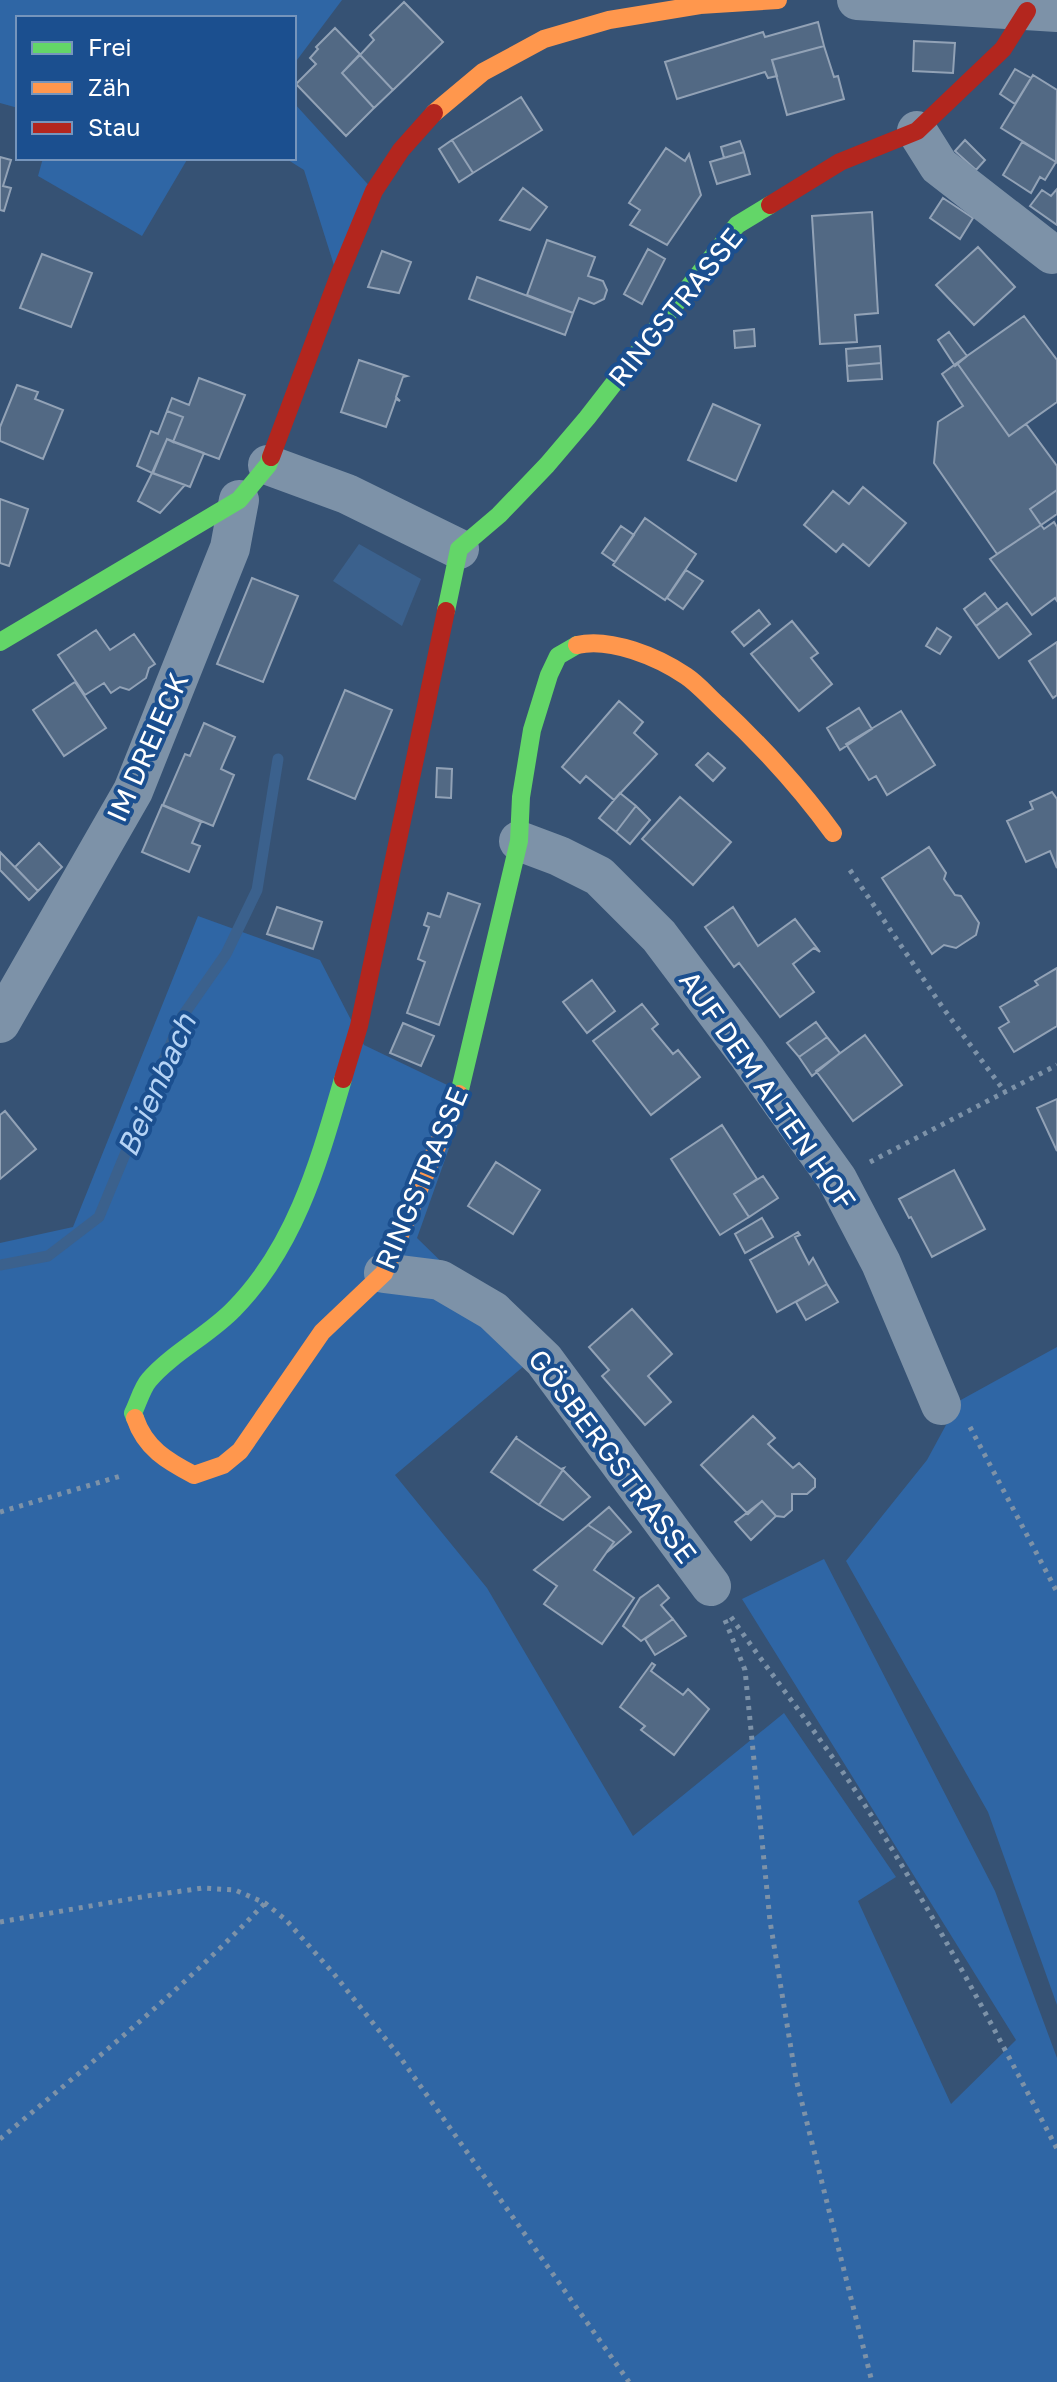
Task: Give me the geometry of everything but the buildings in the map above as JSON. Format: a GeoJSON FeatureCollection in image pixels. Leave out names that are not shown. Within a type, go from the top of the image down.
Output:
{"type":"FeatureCollection","features":[{"type":"Feature","properties":{"kind":"street"},"geometry":{"type":"LineString","coordinates":[[0,642],[239,500],[268,465],[374,191],[401,150],[435,112],[483,72],[544,39],[609,20],[700,5],[778,0]]}},
{"type":"Feature","properties":{"kind":"street"},"geometry":{"type":"LineString","coordinates":[[857,0],[1042,12]]}},
{"type":"Feature","properties":{"kind":"street","name":"RINGSTRASSE"},"geometry":{"type":"LineString","coordinates":[[459,549],[499,515],[547,465],[737,225],[840,162],[917,131],[1042,12]]}},
{"type":"Feature","properties":{"kind":"street"},"geometry":{"type":"LineString","coordinates":[[917,131],[939,166],[1055,262]]}},
{"type":"Feature","properties":{"kind":"street"},"geometry":{"type":"LineString","coordinates":[[167,1462],[140,1436],[133,1413],[148,1381],[233,1310],[257,1282],[292,1227],[315,1173],[359,1026],[459,549],[347,494],[268,465]]}},
{"type":"Feature","properties":{"kind":"street","name":"IM DREIECK"},"geometry":{"type":"LineString","coordinates":[[0,1023],[133,791],[230,548],[239,500]]}},
{"type":"Feature","properties":{"kind":"street","name":"RINGSTRASSE"},"geometry":{"type":"LineString","coordinates":[[167,1462],[194,1475],[223,1465],[240,1451],[322,1332],[384,1273],[460,1091],[519,841],[521,797],[530,743],[549,675],[558,656],[579,644],[606,643],[636,651],[686,676],[748,733],[807,797],[833,833]]}},
{"type":"Feature","properties":{"kind":"street","name":"AUF DEM ALTEN HOF"},"geometry":{"type":"LineString","coordinates":[[519,841],[599,876],[659,936],[837,1179],[881,1263],[941,1405]]}},
{"type":"Feature","properties":{"kind":"street","name":"GÖSBERGSTRASSE"},"geometry":{"type":"LineString","coordinates":[[384,1273],[440,1280],[493,1311],[544,1360],[711,1586]]}},
{"type":"Feature","properties":{"kind":"path"},"geometry":{"type":"LineString","coordinates":[[833,833],[852,874],[1005,1092]]}},
{"type":"Feature","properties":{"kind":"path"},"geometry":{"type":"LineString","coordinates":[[837,1179],[1057,1065]]}},
{"type":"Feature","properties":{"kind":"path"},"geometry":{"type":"LineString","coordinates":[[941,1405],[967,1423],[1057,1592]]}},
{"type":"Feature","properties":{"kind":"path"},"geometry":{"type":"LineString","coordinates":[[0,1512],[167,1462]]}},
{"type":"Feature","properties":{"kind":"path"},"geometry":{"type":"LineString","coordinates":[[711,1586],[884,1835],[1000,2038],[1057,2149]]}},
{"type":"Feature","properties":{"kind":"path"},"geometry":{"type":"LineString","coordinates":[[711,1586],[745,1670],[770,1921],[796,2079],[872,2382]]}},
{"type":"Feature","properties":{"kind":"path"},"geometry":{"type":"LineString","coordinates":[[0,1922],[203,1888],[235,1890],[265,1903],[286,1920],[334,1974],[400,2057],[629,2382]]}},
{"type":"Feature","properties":{"kind":"path"},"geometry":{"type":"LineString","coordinates":[[0,2139],[168,1996],[226,1944],[265,1903]]}},
{"type":"Feature","properties":{"kind":"shaded area"},"geometry":{"type":"Polygon","coordinates":[[[0,0],[342,0],[296,61],[296,16],[16,16],[16,107],[0,103],[0,0]]]}},
{"type":"Feature","properties":{"kind":"shaded area"},"geometry":{"type":"Polygon","coordinates":[[[296,105],[374,191],[338,278],[304,170],[288,160],[296,160],[296,105]]]}},
{"type":"Feature","properties":{"kind":"shaded area"},"geometry":{"type":"Polygon","coordinates":[[[42,160],[187,160],[142,236],[38,176],[42,160]]]}},
{"type":"Feature","properties":{"kind":"shaded area"},"geometry":{"type":"Polygon","coordinates":[[[359,544],[421,579],[402,626],[333,581],[359,544]]]}},
{"type":"Feature","properties":{"kind":"shaded area"},"geometry":{"type":"Polygon","coordinates":[[[198,916],[320,960],[364,1045],[468,1095],[417,1238],[537,1355],[395,1475],[487,1588],[633,1836],[784,1713],[896,1877],[858,1901],[951,2104],[1016,2040],[742,1599],[824,1559],[995,1891],[1057,2058],[1057,2382],[0,2382],[0,1243],[73,1227],[198,916]]]}},
{"type":"Feature","properties":{"kind":"shaded area"},"geometry":{"type":"Polygon","coordinates":[[[1057,1347],[1057,2005],[988,1812],[846,1561],[927,1460],[959,1401],[1057,1347]]]}},
{"type":"Feature","properties":{"kind":"waterway","name":"Beienbach"},"geometry":{"type":"LineString","coordinates":[[0,1265],[48,1256],[99,1217],[182,1017],[226,954],[257,890],[278,759]]}},
{"type":"Feature","properties":{"kind":"traffic: fast"},"geometry":{"type":"LineString","coordinates":[[446,611],[459,549],[499,515],[547,465],[737,225],[770,205]]}},
{"type":"Feature","properties":{"kind":"traffic: fast"},"geometry":{"type":"LineString","coordinates":[[0,642],[239,500],[271,457]]}},
{"type":"Feature","properties":{"kind":"traffic: fast"},"geometry":{"type":"LineString","coordinates":[[459,1094],[519,841],[521,797],[532,730],[558,656],[577,645]]}},
{"type":"Feature","properties":{"kind":"traffic: fast"},"geometry":{"type":"LineString","coordinates":[[135,1418],[133,1413],[149,1380],[168,1361],[234,1309],[274,1258],[303,1201],[343,1079]]}},
{"type":"Feature","properties":{"kind":"traffic: slow"},"geometry":{"type":"LineString","coordinates":[[434,113],[483,72],[544,39],[609,20],[700,5],[778,0]]}},
{"type":"Feature","properties":{"kind":"traffic: slow"},"geometry":{"type":"LineString","coordinates":[[577,645],[604,644],[633,650],[662,662],[690,679],[778,766],[833,833]]}},
{"type":"Feature","properties":{"kind":"traffic: slow"},"geometry":{"type":"LineString","coordinates":[[135,1418],[151,1446],[194,1475],[223,1465],[240,1451],[322,1332],[384,1273],[459,1094]]}},
{"type":"Feature","properties":{"kind":"traffic: jam"},"geometry":{"type":"LineString","coordinates":[[770,205],[840,162],[917,131],[1003,49],[1027,11]]}},
{"type":"Feature","properties":{"kind":"traffic: jam"},"geometry":{"type":"LineString","coordinates":[[271,457],[374,191],[401,150],[434,113]]}},
{"type":"Feature","properties":{"kind":"traffic: jam"},"geometry":{"type":"LineString","coordinates":[[343,1079],[359,1026],[446,611]]}}]}
